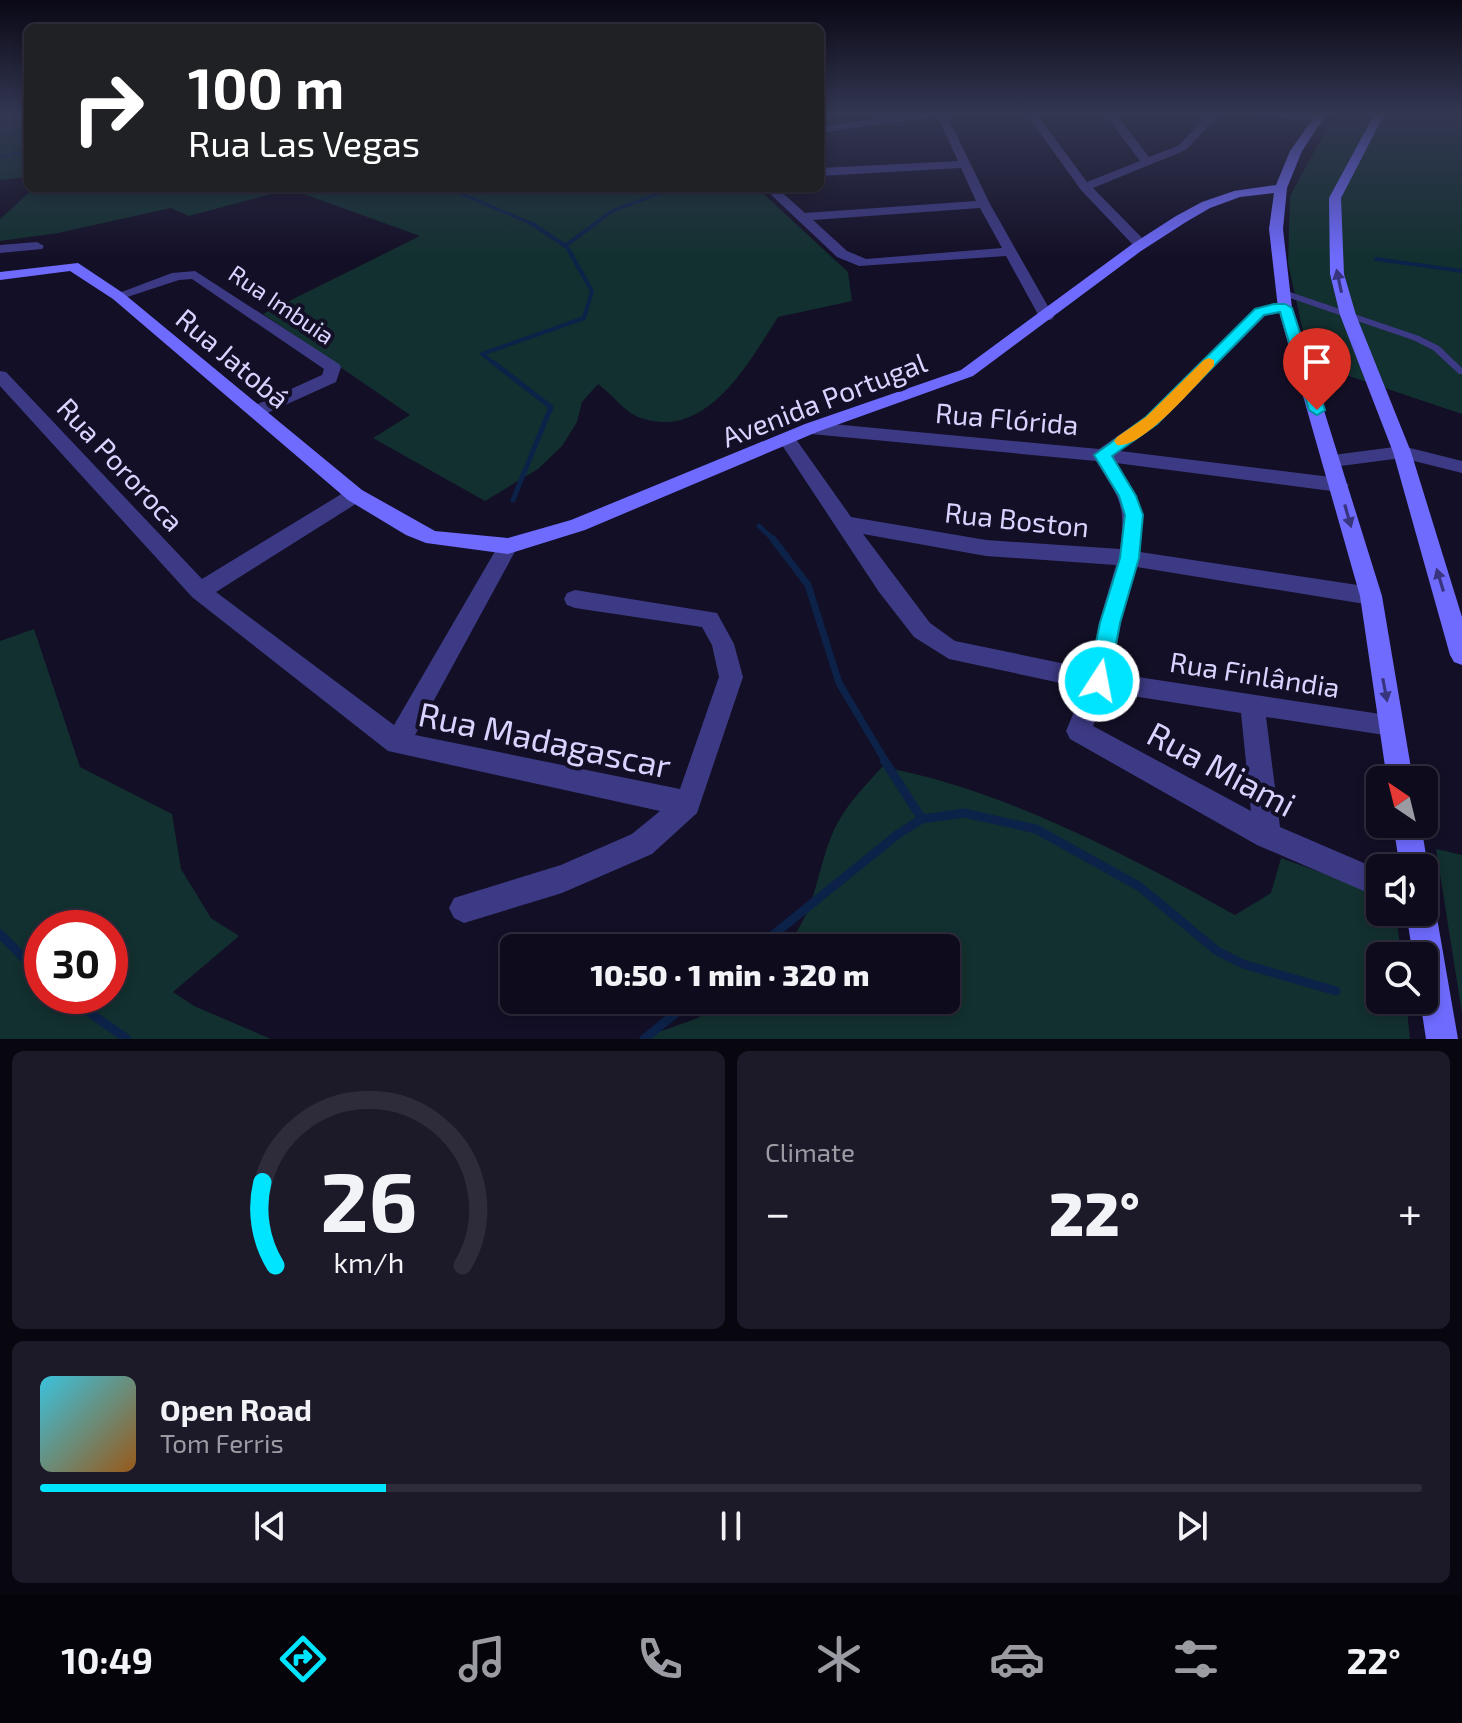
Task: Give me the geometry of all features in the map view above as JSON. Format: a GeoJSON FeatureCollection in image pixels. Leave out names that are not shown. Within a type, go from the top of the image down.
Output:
{"type":"FeatureCollection","features":[{"type":"Feature","properties":{"kind":"street"},"geometry":{"type":"LineString","coordinates":[[1066,161],[1085,187],[1141,245]]}},
{"type":"Feature","properties":{"kind":"street"},"geometry":{"type":"LineString","coordinates":[[1292,161],[1281,188],[1276,229],[1284,300],[1371,596],[1398,766]]}},
{"type":"Feature","properties":{"kind":"street"},"geometry":{"type":"LineString","coordinates":[[1352,161],[1335,198],[1337,274],[1348,315],[1402,452],[1462,655]]}},
{"type":"Feature","properties":{"kind":"street"},"geometry":{"type":"LineString","coordinates":[[1085,187],[1147,162]]}},
{"type":"Feature","properties":{"kind":"street"},"geometry":{"type":"LineString","coordinates":[[824,172],[965,164],[1046,317]]}},
{"type":"Feature","properties":{"kind":"street","name":"Avenida Portugal"},"geometry":{"type":"LineString","coordinates":[[355,495],[413,530],[433,538],[508,546],[578,525],[811,428],[967,373],[1141,245],[1206,205],[1238,194],[1281,188]]}},
{"type":"Feature","properties":{"kind":"street"},"geometry":{"type":"LineString","coordinates":[[774,192],[842,254],[864,263],[1009,252]]}},
{"type":"Feature","properties":{"kind":"street"},"geometry":{"type":"LineString","coordinates":[[802,217],[984,204]]}},
{"type":"Feature","properties":{"kind":"street"},"geometry":{"type":"LineString","coordinates":[[0,249],[37,246]]}},
{"type":"Feature","properties":{"kind":"street","name":"Rua Jatobá"},"geometry":{"type":"LineString","coordinates":[[0,276],[73,266],[118,296],[355,495]]}},
{"type":"Feature","properties":{"kind":"street","name":"Rua Imbuia"},"geometry":{"type":"LineString","coordinates":[[118,296],[177,276],[195,275],[333,367],[330,378],[257,411]]}},
{"type":"Feature","properties":{"kind":"street"},"geometry":{"type":"LineString","coordinates":[[1102,455],[1151,421],[1260,312],[1284,300]]}},
{"type":"Feature","properties":{"kind":"street","name":"Rua Pororoca"},"geometry":{"type":"LineString","coordinates":[[0,376],[200,591]]}},
{"type":"Feature","properties":{"kind":"street","name":"Rua Flórida"},"geometry":{"type":"LineString","coordinates":[[811,428],[1102,455],[1339,485]]}},
{"type":"Feature","properties":{"kind":"street","name":"Rua Finlândia"},"geometry":{"type":"LineString","coordinates":[[787,439],[887,586],[922,630],[949,649],[1099,681],[1391,725]]}},
{"type":"Feature","properties":{"kind":"street"},"geometry":{"type":"LineString","coordinates":[[1333,461],[1402,452],[1462,467]]}},
{"type":"Feature","properties":{"kind":"street","name":"Rua Miami"},"geometry":{"type":"LineString","coordinates":[[1102,455],[1127,496],[1134,515],[1129,558],[1110,623],[1099,681],[1079,731],[1267,835],[1366,878]]}},
{"type":"Feature","properties":{"kind":"street"},"geometry":{"type":"LineString","coordinates":[[200,591],[355,495]]}},
{"type":"Feature","properties":{"kind":"street","name":"Rua Boston"},"geometry":{"type":"LineString","coordinates":[[847,524],[986,548],[1129,558],[1371,596]]}},
{"type":"Feature","properties":{"kind":"street"},"geometry":{"type":"LineString","coordinates":[[397,743],[508,546]]}},
{"type":"Feature","properties":{"kind":"street","name":"Rua Madagascar"},"geometry":{"type":"LineString","coordinates":[[200,591],[397,743],[688,804]]}},
{"type":"Feature","properties":{"kind":"street"},"geometry":{"type":"LineString","coordinates":[[464,908],[562,879],[642,844],[688,804],[731,677],[723,644],[709,619],[575,599]]}},
{"type":"Feature","properties":{"kind":"street"},"geometry":{"type":"LineString","coordinates":[[1252,705],[1267,835]]}},
{"type":"Feature","properties":{"kind":"street"},"geometry":{"type":"LineString","coordinates":[[1423,926],[1440,1024]]}},
{"type":"Feature","properties":{"kind":"lane"},"geometry":{"type":"LineString","coordinates":[[1284,300],[1348,315],[1416,338],[1436,348],[1462,372]]}},
{"type":"Feature","properties":{"kind":"green space"},"geometry":{"type":"Polygon","coordinates":[[[0,161],[24,161],[24,177],[0,180],[0,161]]]}},
{"type":"Feature","properties":{"kind":"green space"},"geometry":{"type":"Polygon","coordinates":[[[1309,161],[1462,161],[1462,414],[1310,363],[1288,263],[1290,196],[1309,161]]]}},
{"type":"Feature","properties":{"kind":"green space"},"geometry":{"type":"Polygon","coordinates":[[[30,192],[279,192],[189,216],[171,208],[58,233],[0,241],[0,219],[30,192]]]}},
{"type":"Feature","properties":{"kind":"green space"},"geometry":{"type":"Polygon","coordinates":[[[298,192],[761,192],[848,272],[852,301],[778,317],[754,355],[723,393],[706,408],[686,418],[665,422],[635,416],[598,384],[582,402],[577,422],[562,446],[538,469],[485,501],[373,438],[410,415],[263,314],[420,236],[298,192]]]}},
{"type":"Feature","properties":{"kind":"green space"},"geometry":{"type":"Polygon","coordinates":[[[34,629],[80,767],[172,814],[181,869],[211,918],[239,936],[173,992],[194,1006],[271,1039],[0,1039],[0,641],[34,629]]]}},
{"type":"Feature","properties":{"kind":"green space"},"geometry":{"type":"Polygon","coordinates":[[[882,767],[972,790],[1109,848],[1235,915],[1271,893],[1281,858],[1366,889],[1366,926],[1398,926],[1399,942],[1366,942],[1366,1014],[1407,1014],[1410,1039],[639,1039],[703,1014],[960,1014],[960,934],[795,934],[808,911],[836,827],[853,800],[882,767]]]}},
{"type":"Feature","properties":{"kind":"green space"},"geometry":{"type":"Polygon","coordinates":[[[1436,849],[1462,855],[1462,1013],[1438,854],[1436,849]]]}},
{"type":"Feature","properties":{"kind":"waterway"},"geometry":{"type":"LineString","coordinates":[[457,192],[532,224]]}},
{"type":"Feature","properties":{"kind":"waterway"},"geometry":{"type":"LineString","coordinates":[[593,225],[612,211],[663,192]]}},
{"type":"Feature","properties":{"kind":"waterway"},"geometry":{"type":"LineString","coordinates":[[565,246],[596,223]]}},
{"type":"Feature","properties":{"kind":"waterway"},"geometry":{"type":"LineString","coordinates":[[532,224],[565,246]]}},
{"type":"Feature","properties":{"kind":"waterway"},"geometry":{"type":"LineString","coordinates":[[496,365],[482,354],[584,318],[592,291],[565,246]]}},
{"type":"Feature","properties":{"kind":"waterway"},"geometry":{"type":"LineString","coordinates":[[1376,259],[1462,271]]}},
{"type":"Feature","properties":{"kind":"waterway"},"geometry":{"type":"LineString","coordinates":[[494,363],[551,407],[513,500]]}},
{"type":"Feature","properties":{"kind":"waterway"},"geometry":{"type":"LineString","coordinates":[[759,526],[773,539]]}},
{"type":"Feature","properties":{"kind":"waterway"},"geometry":{"type":"LineString","coordinates":[[773,539],[808,585],[839,683],[886,762]]}},
{"type":"Feature","properties":{"kind":"waterway"},"geometry":{"type":"LineString","coordinates":[[884,760],[922,819]]}},
{"type":"Feature","properties":{"kind":"waterway"},"geometry":{"type":"LineString","coordinates":[[922,819],[964,813],[1036,829],[1140,887],[1217,951],[1243,964],[1336,991]]}},
{"type":"Feature","properties":{"kind":"waterway"},"geometry":{"type":"LineString","coordinates":[[774,934],[898,834],[922,819]]}},
{"type":"Feature","properties":{"kind":"waterway"},"geometry":{"type":"LineString","coordinates":[[0,934],[24,958]]}},
{"type":"Feature","properties":{"kind":"waterway"},"geometry":{"type":"LineString","coordinates":[[92,1014],[127,1039]]}},
{"type":"Feature","properties":{"kind":"waterway"},"geometry":{"type":"LineString","coordinates":[[644,1039],[675,1014]]}},
{"type":"Feature","properties":{"kind":"slow traffic"},"geometry":{"type":"LineString","coordinates":[[1122,441],[1151,421],[1209,363]]}},
{"type":"Feature","properties":{"kind":"route"},"geometry":{"type":"LineString","coordinates":[[1099,681],[1110,623],[1129,558],[1134,515],[1127,496],[1102,455],[1151,421],[1260,312],[1274,308],[1285,308],[1317,410]]}}]}
